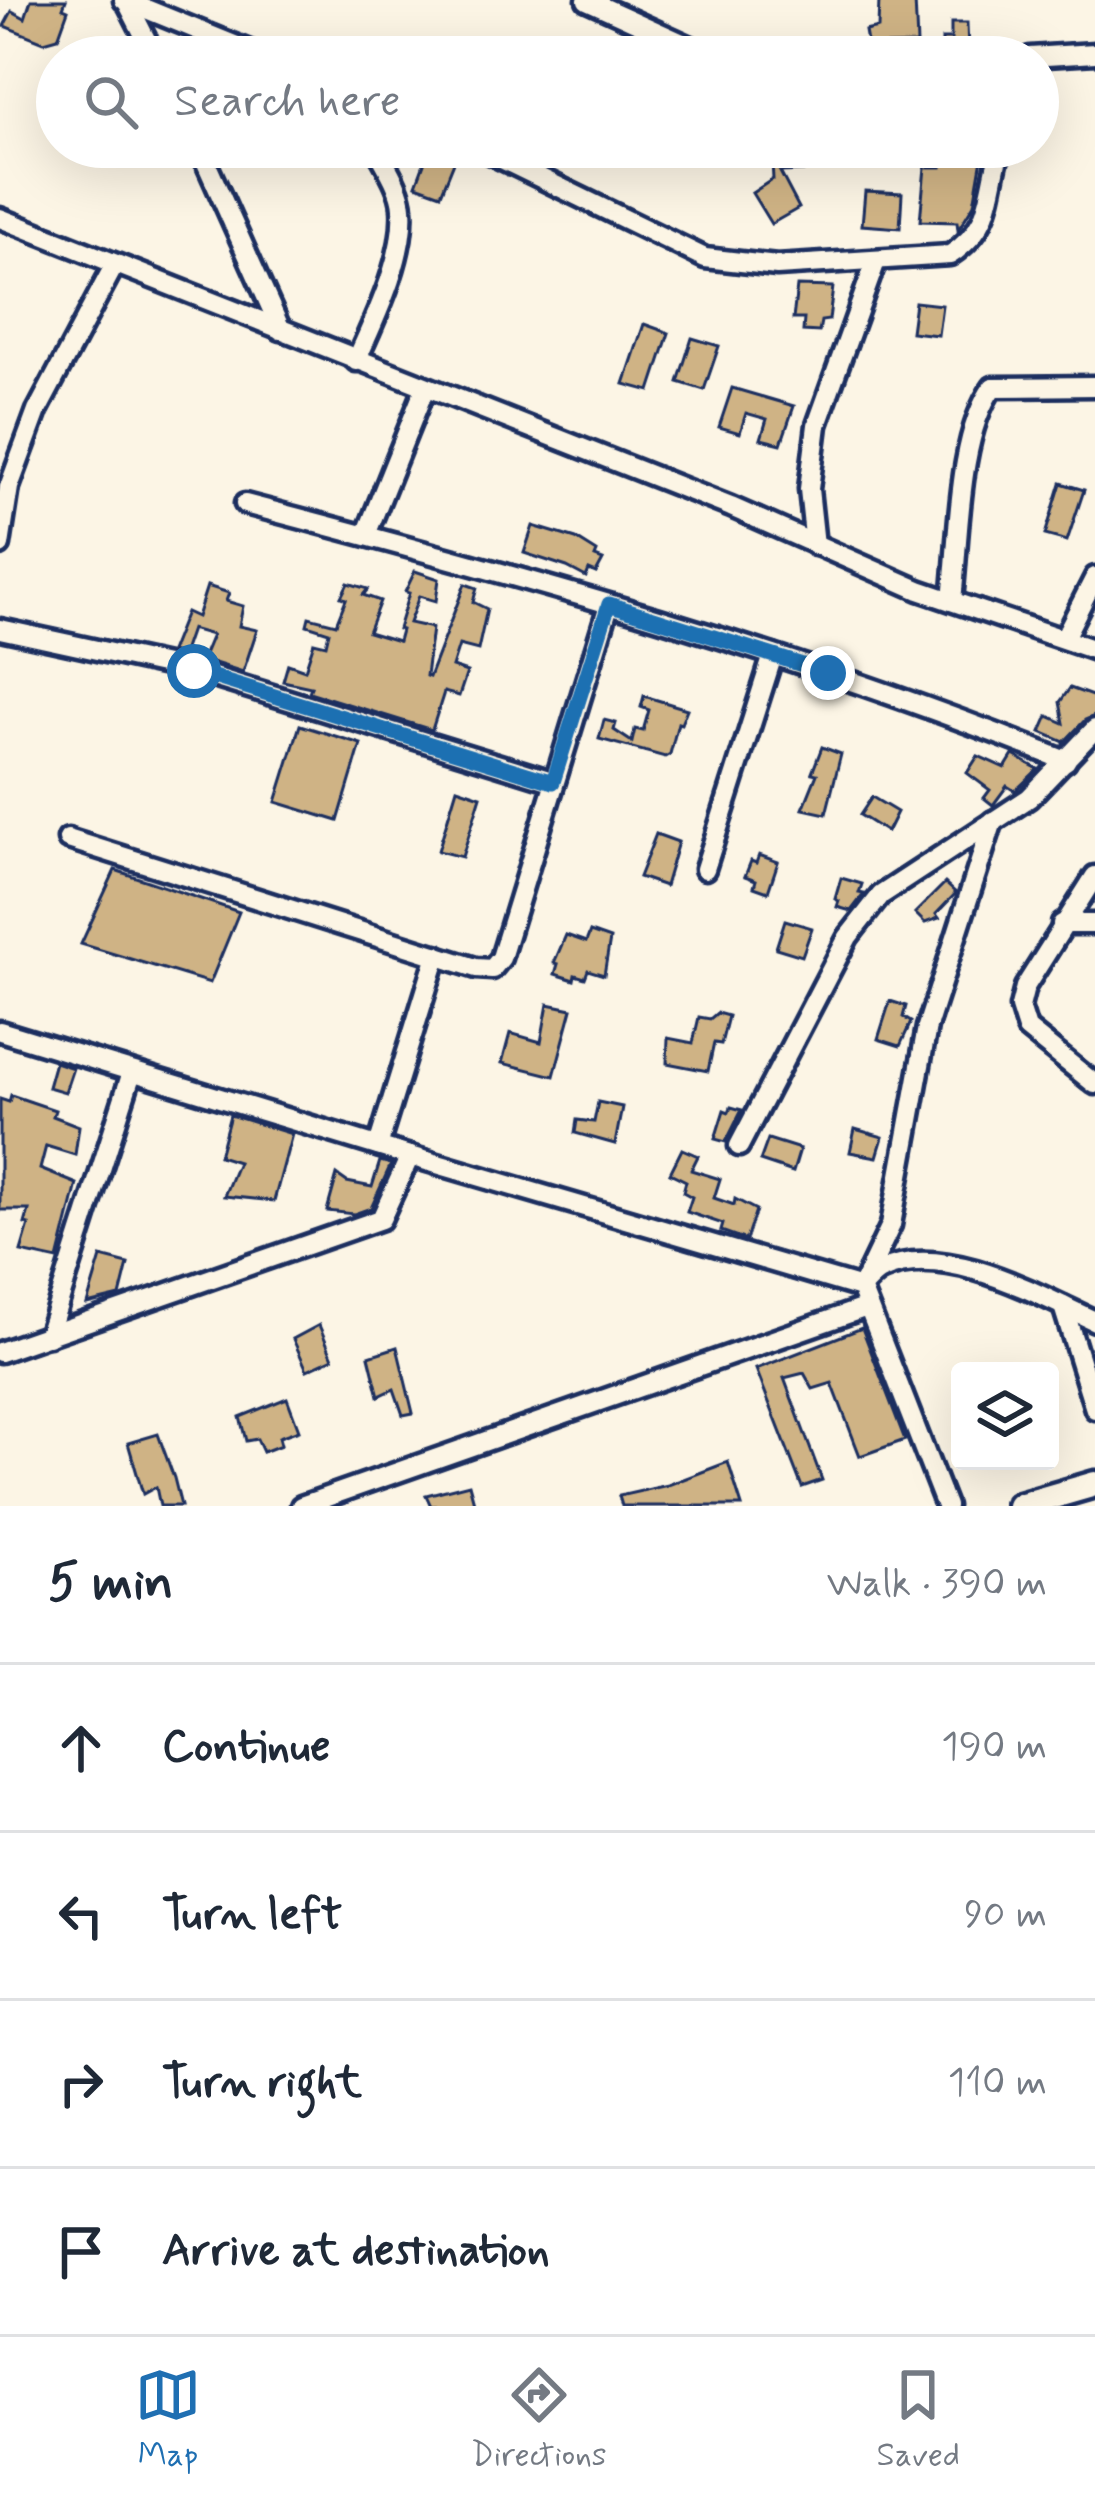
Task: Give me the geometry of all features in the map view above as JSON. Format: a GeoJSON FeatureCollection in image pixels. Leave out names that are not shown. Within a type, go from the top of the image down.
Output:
{"type":"FeatureCollection","features":[{"type":"Feature","properties":{"kind":"main road"},"geometry":{"type":"LineString","coordinates":[[1018,1506],[1095,1484]]}},
{"type":"Feature","properties":{"kind":"street"},"geometry":{"type":"LineString","coordinates":[[125,0],[144,36]]}},
{"type":"Feature","properties":{"kind":"street"},"geometry":{"type":"LineString","coordinates":[[125,0],[213,36]]}},
{"type":"Feature","properties":{"kind":"street"},"geometry":{"type":"LineString","coordinates":[[587,0],[667,36]]}},
{"type":"Feature","properties":{"kind":"street"},"geometry":{"type":"LineString","coordinates":[[1059,55],[1095,53]]}},
{"type":"Feature","properties":{"kind":"street"},"geometry":{"type":"LineString","coordinates":[[208,168],[281,330]]}},
{"type":"Feature","properties":{"kind":"street"},"geometry":{"type":"LineString","coordinates":[[356,361],[380,309],[401,233],[402,203],[386,168]]}},
{"type":"Feature","properties":{"kind":"street"},"geometry":{"type":"LineString","coordinates":[[521,168],[705,257],[777,266],[950,255],[973,240],[983,223],[996,168]]}},
{"type":"Feature","properties":{"kind":"street"},"geometry":{"type":"LineString","coordinates":[[0,218],[731,507],[952,600],[1095,650]]}},
{"type":"Feature","properties":{"kind":"street"},"geometry":{"type":"LineString","coordinates":[[815,545],[809,490],[817,425],[876,261]]}},
{"type":"Feature","properties":{"kind":"street"},"geometry":{"type":"LineString","coordinates":[[0,544],[9,487],[37,411],[115,264]]}},
{"type":"Feature","properties":{"kind":"street"},"geometry":{"type":"LineString","coordinates":[[952,600],[968,440],[981,403],[993,387],[1095,386]]}},
{"type":"Feature","properties":{"kind":"street"},"geometry":{"type":"LineString","coordinates":[[366,536],[425,388]]}},
{"type":"Feature","properties":{"kind":"street"},"geometry":{"type":"LineString","coordinates":[[244,504],[609,604],[978,725],[1066,761]]}},
{"type":"Feature","properties":{"kind":"street"},"geometry":{"type":"LineString","coordinates":[[1064,638],[1095,577]]}},
{"type":"Feature","properties":{"kind":"street"},"geometry":{"type":"LineString","coordinates":[[68,839],[492,969],[501,958],[609,604]]}},
{"type":"Feature","properties":{"kind":"street"},"geometry":{"type":"LineString","coordinates":[[0,629],[194,671],[553,782]]}},
{"type":"Feature","properties":{"kind":"street"},"geometry":{"type":"LineString","coordinates":[[704,869],[773,656]]}},
{"type":"Feature","properties":{"kind":"street"},"geometry":{"type":"LineString","coordinates":[[739,1146],[848,937],[881,895],[1029,798],[1095,729]]}},
{"type":"Feature","properties":{"kind":"street"},"geometry":{"type":"LineString","coordinates":[[946,1506],[864,1298],[890,1225],[927,1027],[993,821]]}},
{"type":"Feature","properties":{"kind":"street"},"geometry":{"type":"LineString","coordinates":[[1095,876],[1025,987],[1020,1007],[1028,1029],[1095,1084]]}},
{"type":"Feature","properties":{"kind":"street"},"geometry":{"type":"LineString","coordinates":[[1063,924],[1095,924]]}},
{"type":"Feature","properties":{"kind":"street"},"geometry":{"type":"LineString","coordinates":[[377,1146],[437,955]]}},
{"type":"Feature","properties":{"kind":"street"},"geometry":{"type":"LineString","coordinates":[[0,1031],[864,1298]]}},
{"type":"Feature","properties":{"kind":"street"},"geometry":{"type":"LineString","coordinates":[[48,1336],[133,1072]]}},
{"type":"Feature","properties":{"kind":"street"},"geometry":{"type":"LineString","coordinates":[[0,1352],[381,1220],[410,1156]]}},
{"type":"Feature","properties":{"kind":"street"},"geometry":{"type":"LineString","coordinates":[[302,1506],[864,1298],[880,1270],[925,1260],[1004,1279],[1095,1322]]}},
{"type":"Feature","properties":{"kind":"street"},"geometry":{"type":"LineString","coordinates":[[1064,1306],[1095,1409]]}},
{"type":"Feature","properties":{"kind":"building"},"geometry":{"type":"Polygon","coordinates":[[[31,0],[66,0],[63,8],[68,10],[59,36],[36,39],[4,26],[12,11],[25,18],[31,0]]]}},
{"type":"Feature","properties":{"kind":"building"},"geometry":{"type":"Polygon","coordinates":[[[879,0],[915,0],[917,36],[866,36],[865,31],[878,28],[879,0]]]}},
{"type":"Feature","properties":{"kind":"building"},"geometry":{"type":"Polygon","coordinates":[[[951,23],[967,23],[967,36],[951,36],[951,23]]]}},
{"type":"Feature","properties":{"kind":"building"},"geometry":{"type":"Polygon","coordinates":[[[422,168],[452,168],[441,194],[416,185],[422,168]]]}},
{"type":"Feature","properties":{"kind":"building"},"geometry":{"type":"Polygon","coordinates":[[[772,168],[803,168],[780,172],[799,208],[771,224],[752,193],[773,179],[772,168]]]}},
{"type":"Feature","properties":{"kind":"building"},"geometry":{"type":"Polygon","coordinates":[[[925,168],[980,168],[974,204],[958,230],[957,222],[920,221],[925,168]]]}},
{"type":"Feature","properties":{"kind":"building"},"geometry":{"type":"Polygon","coordinates":[[[865,191],[902,193],[900,228],[862,225],[865,191]]]}},
{"type":"Feature","properties":{"kind":"building"},"geometry":{"type":"Polygon","coordinates":[[[797,286],[833,287],[829,320],[821,321],[819,332],[803,331],[804,319],[793,319],[797,286]]]}},
{"type":"Feature","properties":{"kind":"building"},"geometry":{"type":"Polygon","coordinates":[[[915,302],[942,305],[938,335],[911,332],[915,302]]]}},
{"type":"Feature","properties":{"kind":"building"},"geometry":{"type":"Polygon","coordinates":[[[644,324],[669,333],[650,391],[624,384],[644,324]]]}},
{"type":"Feature","properties":{"kind":"building"},"geometry":{"type":"Polygon","coordinates":[[[692,338],[719,346],[704,390],[678,382],[692,338]]]}},
{"type":"Feature","properties":{"kind":"building"},"geometry":{"type":"Polygon","coordinates":[[[732,388],[794,406],[781,444],[761,439],[767,419],[746,413],[740,433],[719,427],[732,388]]]}},
{"type":"Feature","properties":{"kind":"building"},"geometry":{"type":"Polygon","coordinates":[[[1061,483],[1084,490],[1067,541],[1045,535],[1061,483]]]}},
{"type":"Feature","properties":{"kind":"building"},"geometry":{"type":"Polygon","coordinates":[[[533,526],[576,539],[597,552],[595,557],[603,560],[596,573],[589,570],[586,577],[524,553],[533,526]]]}},
{"type":"Feature","properties":{"kind":"building"},"geometry":{"type":"Polygon","coordinates":[[[415,571],[439,579],[436,601],[419,596],[409,623],[432,628],[426,676],[465,584],[477,588],[473,602],[487,609],[478,650],[459,645],[452,667],[467,672],[459,696],[444,692],[432,730],[283,681],[288,664],[305,670],[314,642],[326,645],[329,632],[307,625],[309,617],[336,624],[348,583],[368,589],[363,595],[380,601],[368,632],[398,641],[409,593],[405,592],[415,571]]]}},
{"type":"Feature","properties":{"kind":"building"},"geometry":{"type":"Polygon","coordinates":[[[207,586],[229,593],[226,601],[243,606],[239,626],[257,630],[243,672],[202,659],[212,635],[191,629],[182,655],[170,652],[186,612],[197,617],[207,586]]]}},
{"type":"Feature","properties":{"kind":"building"},"geometry":{"type":"Polygon","coordinates":[[[1070,688],[1095,697],[1095,716],[1064,742],[1041,732],[1048,716],[1064,723],[1060,702],[1070,688]]]}},
{"type":"Feature","properties":{"kind":"building"},"geometry":{"type":"Polygon","coordinates":[[[644,696],[687,709],[665,757],[599,739],[604,720],[616,723],[614,730],[632,742],[635,729],[643,731],[649,710],[641,707],[644,696]]]}},
{"type":"Feature","properties":{"kind":"building"},"geometry":{"type":"Polygon","coordinates":[[[300,725],[361,744],[338,821],[276,802],[300,725]]]}},
{"type":"Feature","properties":{"kind":"building"},"geometry":{"type":"Polygon","coordinates":[[[822,747],[841,754],[826,814],[803,809],[822,747]]]}},
{"type":"Feature","properties":{"kind":"building"},"geometry":{"type":"Polygon","coordinates":[[[1013,755],[1038,769],[1015,791],[1007,786],[993,805],[984,798],[990,790],[967,773],[978,756],[1005,768],[1013,755]]]}},
{"type":"Feature","properties":{"kind":"building"},"geometry":{"type":"Polygon","coordinates":[[[457,788],[481,796],[462,857],[438,851],[457,788]]]}},
{"type":"Feature","properties":{"kind":"building"},"geometry":{"type":"Polygon","coordinates":[[[872,797],[897,812],[887,832],[860,815],[872,797]]]}},
{"type":"Feature","properties":{"kind":"building"},"geometry":{"type":"Polygon","coordinates":[[[656,834],[678,842],[665,886],[639,877],[656,834]]]}},
{"type":"Feature","properties":{"kind":"building"},"geometry":{"type":"Polygon","coordinates":[[[759,855],[778,862],[768,892],[754,887],[756,880],[745,876],[759,855]]]}},
{"type":"Feature","properties":{"kind":"building"},"geometry":{"type":"Polygon","coordinates":[[[115,870],[239,912],[210,983],[81,944],[115,870]]]}},
{"type":"Feature","properties":{"kind":"building"},"geometry":{"type":"Polygon","coordinates":[[[841,878],[862,884],[859,893],[864,894],[851,911],[837,907],[841,878]]]}},
{"type":"Feature","properties":{"kind":"building"},"geometry":{"type":"Polygon","coordinates":[[[945,883],[956,893],[936,914],[939,918],[925,923],[915,913],[945,883]]]}},
{"type":"Feature","properties":{"kind":"building"},"geometry":{"type":"Polygon","coordinates":[[[785,920],[812,928],[802,956],[776,948],[785,920]]]}},
{"type":"Feature","properties":{"kind":"building"},"geometry":{"type":"Polygon","coordinates":[[[590,932],[610,939],[604,975],[588,970],[585,978],[575,975],[574,980],[555,974],[558,964],[554,963],[566,935],[586,942],[590,932]]]}},
{"type":"Feature","properties":{"kind":"building"},"geometry":{"type":"Polygon","coordinates":[[[890,1001],[906,1006],[903,1017],[911,1022],[900,1046],[878,1039],[890,1001]]]}},
{"type":"Feature","properties":{"kind":"building"},"geometry":{"type":"Polygon","coordinates":[[[548,1004],[572,1009],[554,1076],[502,1063],[510,1033],[541,1042],[548,1004]]]}},
{"type":"Feature","properties":{"kind":"building"},"geometry":{"type":"Polygon","coordinates":[[[717,1013],[728,1016],[721,1044],[714,1043],[708,1071],[667,1063],[668,1038],[693,1043],[699,1017],[710,1019],[717,1013]]]}},
{"type":"Feature","properties":{"kind":"building"},"geometry":{"type":"Polygon","coordinates":[[[55,1062],[73,1068],[65,1092],[48,1087],[55,1062]]]}},
{"type":"Feature","properties":{"kind":"building"},"geometry":{"type":"Polygon","coordinates":[[[11,1095],[55,1110],[53,1116],[79,1126],[75,1155],[46,1146],[40,1169],[77,1184],[58,1260],[21,1252],[29,1210],[0,1210],[0,1099],[9,1102],[11,1095]]]}},
{"type":"Feature","properties":{"kind":"building"},"geometry":{"type":"Polygon","coordinates":[[[598,1102],[622,1107],[615,1144],[575,1133],[577,1120],[594,1122],[598,1102]]]}},
{"type":"Feature","properties":{"kind":"building"},"geometry":{"type":"Polygon","coordinates":[[[731,1107],[742,1110],[726,1142],[715,1139],[724,1110],[729,1112],[731,1107]]]}},
{"type":"Feature","properties":{"kind":"building"},"geometry":{"type":"Polygon","coordinates":[[[230,1115],[292,1134],[274,1201],[224,1196],[238,1162],[219,1156],[230,1115]]]}},
{"type":"Feature","properties":{"kind":"building"},"geometry":{"type":"Polygon","coordinates":[[[855,1129],[883,1137],[877,1157],[850,1152],[855,1129]]]}},
{"type":"Feature","properties":{"kind":"building"},"geometry":{"type":"Polygon","coordinates":[[[768,1139],[800,1149],[793,1172],[760,1161],[768,1139]]]}},
{"type":"Feature","properties":{"kind":"building"},"geometry":{"type":"Polygon","coordinates":[[[682,1149],[698,1156],[691,1170],[720,1179],[714,1198],[734,1205],[735,1199],[756,1210],[746,1240],[721,1231],[723,1224],[687,1212],[692,1197],[683,1192],[686,1181],[670,1173],[682,1149]]]}},
{"type":"Feature","properties":{"kind":"building"},"geometry":{"type":"Polygon","coordinates":[[[380,1161],[391,1164],[371,1208],[354,1214],[327,1211],[337,1175],[372,1187],[380,1161]]]}},
{"type":"Feature","properties":{"kind":"building"},"geometry":{"type":"Polygon","coordinates":[[[101,1257],[128,1264],[120,1296],[87,1304],[101,1257]]]}},
{"type":"Feature","properties":{"kind":"building"},"geometry":{"type":"Polygon","coordinates":[[[319,1325],[333,1358],[307,1370],[293,1339],[319,1325]]]}},
{"type":"Feature","properties":{"kind":"building"},"geometry":{"type":"Polygon","coordinates":[[[862,1328],[905,1440],[860,1456],[832,1383],[813,1389],[804,1373],[784,1378],[822,1480],[802,1487],[756,1369],[862,1328]]]}},
{"type":"Feature","properties":{"kind":"building"},"geometry":{"type":"Polygon","coordinates":[[[397,1347],[413,1413],[403,1415],[394,1389],[379,1396],[369,1356],[397,1347]]]}},
{"type":"Feature","properties":{"kind":"building"},"geometry":{"type":"Polygon","coordinates":[[[287,1398],[299,1430],[279,1437],[281,1445],[263,1452],[257,1439],[246,1441],[240,1417],[287,1398]]]}},
{"type":"Feature","properties":{"kind":"building"},"geometry":{"type":"Polygon","coordinates":[[[158,1434],[181,1506],[160,1506],[156,1487],[143,1494],[128,1443],[158,1434]]]}},
{"type":"Feature","properties":{"kind":"building"},"geometry":{"type":"Polygon","coordinates":[[[728,1462],[742,1506],[622,1506],[619,1496],[668,1485],[728,1462]]]}},
{"type":"Feature","properties":{"kind":"building"},"geometry":{"type":"Polygon","coordinates":[[[469,1484],[475,1506],[431,1506],[426,1495],[469,1484]]]}},
{"type":"Feature","properties":{"kind":"route"},"geometry":{"type":"LineString","coordinates":[[194,671],[553,782],[609,604],[828,673]]}}]}
